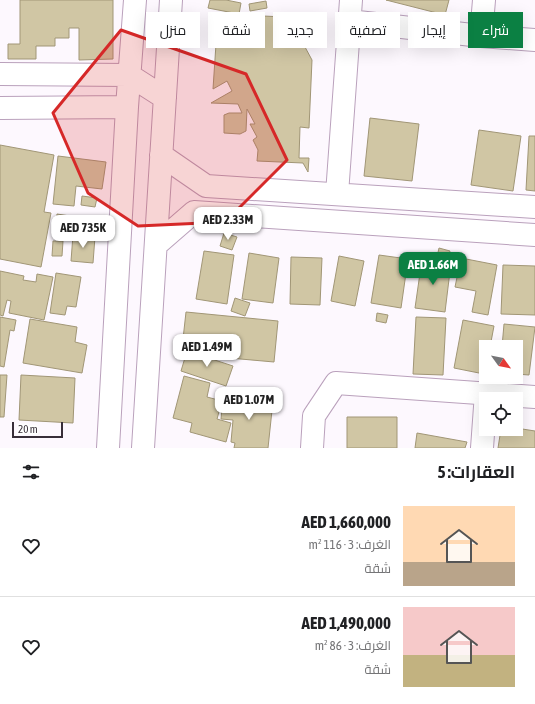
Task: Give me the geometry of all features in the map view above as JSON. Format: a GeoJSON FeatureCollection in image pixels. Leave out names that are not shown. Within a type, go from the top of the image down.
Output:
{"type":"FeatureCollection","features":[{"type":"Feature","properties":{"kind":"street"},"geometry":{"type":"LineString","coordinates":[[108,448],[127,108],[135,0]]}},
{"type":"Feature","properties":{"kind":"street"},"geometry":{"type":"LineString","coordinates":[[143,448],[171,0]]}},
{"type":"Feature","properties":{"kind":"street"},"geometry":{"type":"LineString","coordinates":[[483,12],[484,0]]}},
{"type":"Feature","properties":{"kind":"street"},"geometry":{"type":"LineString","coordinates":[[337,194],[350,11],[468,34]]}},
{"type":"Feature","properties":{"kind":"street"},"geometry":{"type":"LineString","coordinates":[[523,39],[535,40]]}},
{"type":"Feature","properties":{"kind":"street"},"geometry":{"type":"LineString","coordinates":[[0,74],[129,75],[165,98]]}},
{"type":"Feature","properties":{"kind":"street"},"geometry":{"type":"LineString","coordinates":[[0,108],[127,108]]}},
{"type":"Feature","properties":{"kind":"street"},"geometry":{"type":"LineString","coordinates":[[161,155],[206,186],[535,206]]}},
{"type":"Feature","properties":{"kind":"street"},"geometry":{"type":"LineString","coordinates":[[156,245],[194,212],[535,235]]}},
{"type":"Feature","properties":{"kind":"street"},"geometry":{"type":"LineString","coordinates":[[312,448],[314,416],[336,383],[479,393]]}},
{"type":"Feature","properties":{"kind":"street"},"geometry":{"type":"LineString","coordinates":[[523,396],[535,397]]}},
{"type":"Feature","properties":{"kind":"street"},"geometry":{"type":"LineString","coordinates":[[482,448],[483,436]]}},
{"type":"Feature","properties":{"kind":"highlighted area"},"geometry":{"type":"Polygon","coordinates":[[[121,30],[179,49],[246,74],[287,160],[225,222],[138,226],[88,193],[53,113],[121,30]]]}},
{"type":"Feature","properties":{"kind":"building"},"geometry":{"type":"Polygon","coordinates":[[[20,0],[113,0],[113,59],[79,60],[79,28],[69,28],[69,38],[55,38],[55,46],[36,46],[36,59],[8,59],[8,44],[20,44],[20,0]]]}},
{"type":"Feature","properties":{"kind":"building"},"geometry":{"type":"Polygon","coordinates":[[[210,0],[226,0],[241,3],[239,12],[229,12],[208,8],[210,0]]]}},
{"type":"Feature","properties":{"kind":"building"},"geometry":{"type":"Polygon","coordinates":[[[386,0],[449,0],[446,12],[433,12],[386,0]]]}},
{"type":"Feature","properties":{"kind":"building"},"geometry":{"type":"Polygon","coordinates":[[[266,1],[267,8],[250,11],[249,4],[266,1]]]}},
{"type":"Feature","properties":{"kind":"building"},"geometry":{"type":"Polygon","coordinates":[[[265,16],[273,16],[273,48],[306,48],[312,60],[309,128],[300,127],[299,158],[309,158],[308,172],[303,163],[257,161],[258,150],[253,140],[257,137],[250,124],[255,124],[247,109],[246,131],[240,134],[224,133],[224,115],[229,113],[242,113],[238,104],[211,103],[232,91],[227,81],[213,89],[216,48],[265,48],[265,16]]]}},
{"type":"Feature","properties":{"kind":"building"},"geometry":{"type":"Polygon","coordinates":[[[370,118],[419,124],[412,181],[364,176],[370,118]]]}},
{"type":"Feature","properties":{"kind":"building"},"geometry":{"type":"Polygon","coordinates":[[[479,130],[521,136],[513,191],[471,185],[479,130]]]}},
{"type":"Feature","properties":{"kind":"building"},"geometry":{"type":"Polygon","coordinates":[[[529,136],[535,136],[535,191],[526,190],[529,136]]]}},
{"type":"Feature","properties":{"kind":"building"},"geometry":{"type":"Polygon","coordinates":[[[0,145],[54,155],[44,212],[51,213],[41,267],[0,259],[0,145]]]}},
{"type":"Feature","properties":{"kind":"building"},"geometry":{"type":"Polygon","coordinates":[[[58,156],[106,162],[102,189],[76,186],[74,206],[53,204],[58,156]]]}},
{"type":"Feature","properties":{"kind":"building"},"geometry":{"type":"Polygon","coordinates":[[[82,196],[97,198],[95,207],[81,205],[82,196]]]}},
{"type":"Feature","properties":{"kind":"building"},"geometry":{"type":"Polygon","coordinates":[[[57,214],[70,216],[67,236],[54,234],[57,214]]]}},
{"type":"Feature","properties":{"kind":"building"},"geometry":{"type":"Polygon","coordinates":[[[224,233],[237,237],[232,250],[220,246],[224,233]]]}},
{"type":"Feature","properties":{"kind":"building"},"geometry":{"type":"Polygon","coordinates":[[[73,235],[95,237],[93,263],[71,261],[73,235]]]}},
{"type":"Feature","properties":{"kind":"building"},"geometry":{"type":"Polygon","coordinates":[[[53,241],[63,241],[62,256],[52,256],[53,241]]]}},
{"type":"Feature","properties":{"kind":"building"},"geometry":{"type":"Polygon","coordinates":[[[439,248],[450,251],[448,259],[437,257],[439,248]]]}},
{"type":"Feature","properties":{"kind":"building"},"geometry":{"type":"Polygon","coordinates":[[[204,251],[234,255],[227,304],[196,299],[204,251]]]}},
{"type":"Feature","properties":{"kind":"building"},"geometry":{"type":"Polygon","coordinates":[[[249,253],[279,258],[273,303],[242,299],[249,253]]]}},
{"type":"Feature","properties":{"kind":"building"},"geometry":{"type":"Polygon","coordinates":[[[379,255],[408,259],[401,308],[371,303],[379,255]]]}},
{"type":"Feature","properties":{"kind":"building"},"geometry":{"type":"Polygon","coordinates":[[[339,256],[364,261],[355,306],[331,301],[339,256]]]}},
{"type":"Feature","properties":{"kind":"building"},"geometry":{"type":"Polygon","coordinates":[[[291,257],[322,258],[320,305],[290,304],[291,257]]]}},
{"type":"Feature","properties":{"kind":"building"},"geometry":{"type":"Polygon","coordinates":[[[461,258],[497,265],[488,315],[472,312],[476,291],[455,287],[461,258]]]}},
{"type":"Feature","properties":{"kind":"building"},"geometry":{"type":"Polygon","coordinates":[[[422,259],[451,263],[445,312],[415,308],[422,259]]]}},
{"type":"Feature","properties":{"kind":"building"},"geometry":{"type":"Polygon","coordinates":[[[503,265],[535,266],[535,315],[501,314],[503,265]]]}},
{"type":"Feature","properties":{"kind":"building"},"geometry":{"type":"Polygon","coordinates":[[[0,271],[24,276],[23,280],[36,282],[37,274],[53,277],[44,320],[9,313],[11,301],[7,300],[3,316],[0,315],[0,271]]]}},
{"type":"Feature","properties":{"kind":"building"},"geometry":{"type":"Polygon","coordinates":[[[56,273],[81,277],[76,307],[67,306],[65,315],[50,313],[56,273]]]}},
{"type":"Feature","properties":{"kind":"building"},"geometry":{"type":"Polygon","coordinates":[[[235,298],[250,303],[245,316],[231,311],[235,298]]]}},
{"type":"Feature","properties":{"kind":"building"},"geometry":{"type":"Polygon","coordinates":[[[186,312],[278,321],[274,362],[207,356],[209,342],[183,339],[186,312]]]}},
{"type":"Feature","properties":{"kind":"building"},"geometry":{"type":"Polygon","coordinates":[[[377,313],[388,315],[386,323],[376,321],[377,313]]]}},
{"type":"Feature","properties":{"kind":"building"},"geometry":{"type":"Polygon","coordinates":[[[0,317],[16,320],[14,331],[10,330],[4,367],[0,366],[0,317]]]}},
{"type":"Feature","properties":{"kind":"building"},"geometry":{"type":"Polygon","coordinates":[[[416,317],[446,318],[443,375],[413,374],[416,317]]]}},
{"type":"Feature","properties":{"kind":"building"},"geometry":{"type":"Polygon","coordinates":[[[30,319],[77,327],[75,342],[87,345],[82,373],[23,363],[30,319]]]}},
{"type":"Feature","properties":{"kind":"building"},"geometry":{"type":"Polygon","coordinates":[[[463,320],[494,326],[491,340],[479,340],[479,373],[454,368],[463,320]]]}},
{"type":"Feature","properties":{"kind":"building"},"geometry":{"type":"Polygon","coordinates":[[[504,324],[535,327],[529,375],[523,375],[523,340],[503,340],[504,324]]]}},
{"type":"Feature","properties":{"kind":"building"},"geometry":{"type":"Polygon","coordinates":[[[187,351],[233,366],[226,386],[181,371],[187,351]]]}},
{"type":"Feature","properties":{"kind":"building"},"geometry":{"type":"Polygon","coordinates":[[[0,375],[7,375],[4,417],[0,417],[0,375]]]}},
{"type":"Feature","properties":{"kind":"building"},"geometry":{"type":"Polygon","coordinates":[[[21,375],[75,378],[73,423],[19,420],[21,375]]]}},
{"type":"Feature","properties":{"kind":"building"},"geometry":{"type":"Polygon","coordinates":[[[184,376],[210,383],[207,397],[222,401],[217,419],[231,423],[226,442],[190,432],[192,423],[173,418],[184,376]]]}},
{"type":"Feature","properties":{"kind":"building"},"geometry":{"type":"Polygon","coordinates":[[[223,397],[273,401],[268,448],[234,448],[235,443],[231,442],[233,420],[221,419],[223,397]]]}},
{"type":"Feature","properties":{"kind":"building"},"geometry":{"type":"Polygon","coordinates":[[[347,417],[397,417],[397,448],[347,448],[347,417]]]}},
{"type":"Feature","properties":{"kind":"building"},"geometry":{"type":"Polygon","coordinates":[[[523,429],[535,431],[535,448],[498,448],[500,436],[523,436],[523,429]]]}},
{"type":"Feature","properties":{"kind":"building"},"geometry":{"type":"Polygon","coordinates":[[[417,433],[467,442],[465,448],[415,448],[417,433]]]}}]}
